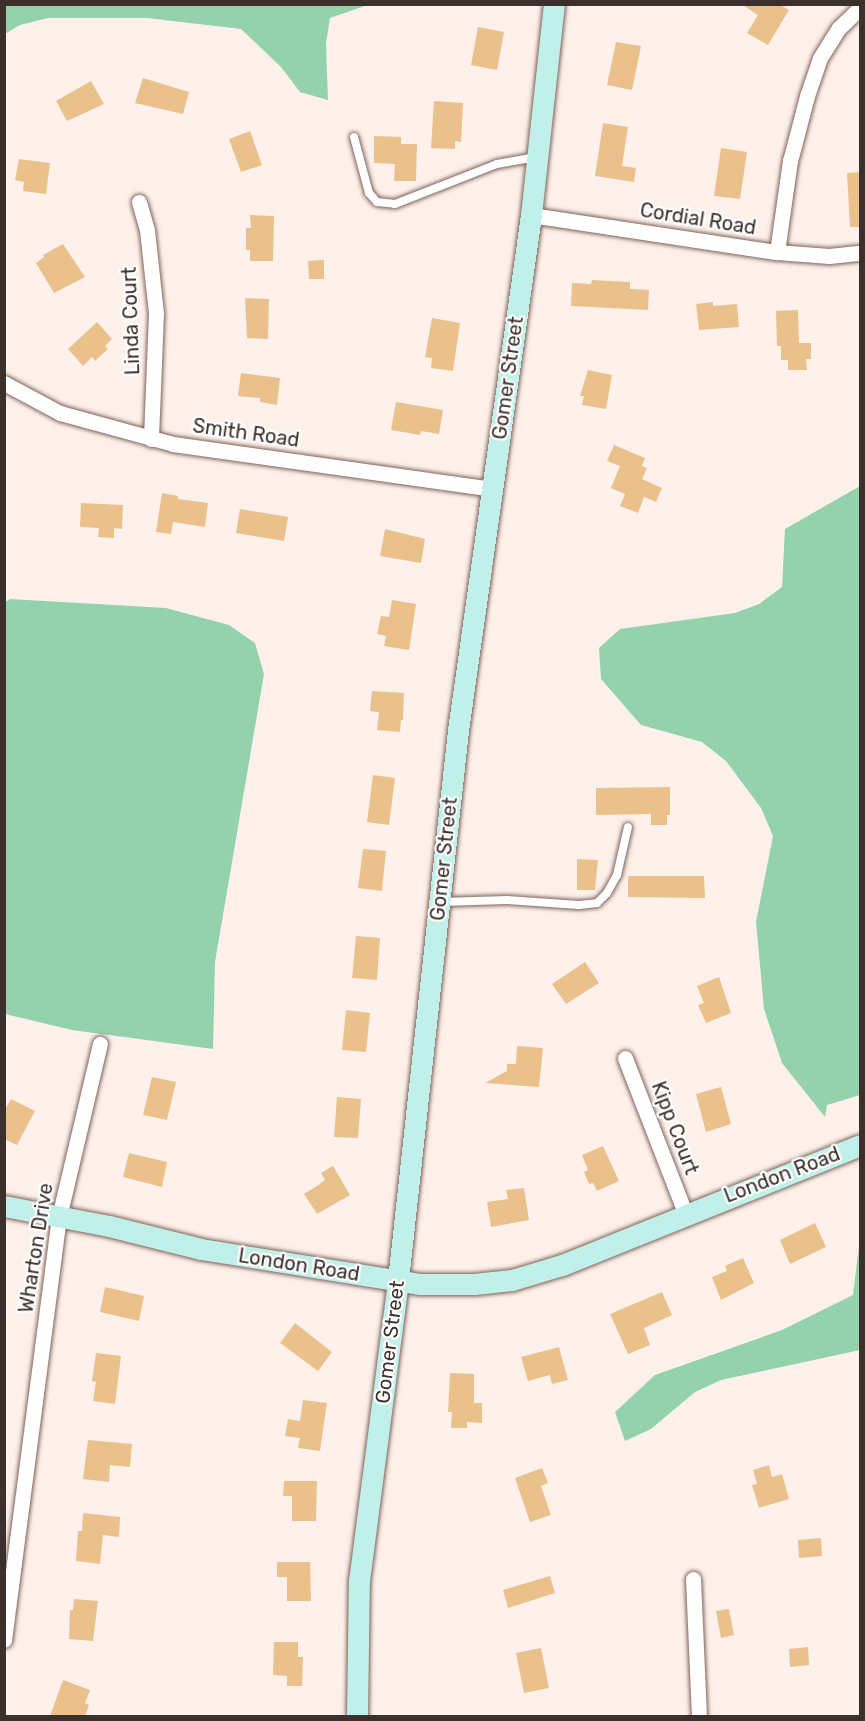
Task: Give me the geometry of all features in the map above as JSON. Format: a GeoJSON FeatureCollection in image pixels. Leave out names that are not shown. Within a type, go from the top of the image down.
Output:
{"type":"FeatureCollection","features":[{"type":"Feature","properties":{"kind":"street","name":"Gomer Street"},"geometry":{"type":"LineString","coordinates":[[357,1716],[359,1581],[398,1280],[458,730],[531,215],[554,4]]}},
{"type":"Feature","properties":{"kind":"street"},"geometry":{"type":"LineString","coordinates":[[777,252],[790,161],[807,96],[820,58],[838,28],[861,8]]}},
{"type":"Feature","properties":{"kind":"street","name":"Linda Court"},"geometry":{"type":"LineString","coordinates":[[139,202],[147,230],[156,313],[152,439]]}},
{"type":"Feature","properties":{"kind":"street","name":"Cordial Road"},"geometry":{"type":"LineString","coordinates":[[531,215],[777,252],[829,256],[861,253]]}},
{"type":"Feature","properties":{"kind":"street","name":"Smith Road"},"geometry":{"type":"LineString","coordinates":[[4,383],[60,413],[173,444],[492,489]]}},
{"type":"Feature","properties":{"kind":"street","name":"Wharton Drive"},"geometry":{"type":"LineString","coordinates":[[4,1640],[59,1217],[100,1044]]}},
{"type":"Feature","properties":{"kind":"street","name":"Kipp Court"},"geometry":{"type":"LineString","coordinates":[[625,1058],[685,1214]]}},
{"type":"Feature","properties":{"kind":"street","name":"London Road"},"geometry":{"type":"LineString","coordinates":[[4,1206],[201,1249],[419,1284],[474,1284],[512,1280],[562,1265],[861,1144]]}},
{"type":"Feature","properties":{"kind":"street"},"geometry":{"type":"LineString","coordinates":[[693,1579],[699,1716]]}},
{"type":"Feature","properties":{"kind":"lane"},"geometry":{"type":"LineString","coordinates":[[354,137],[369,193],[377,202],[395,204],[497,164],[537,157]]}},
{"type":"Feature","properties":{"kind":"lane"},"geometry":{"type":"LineString","coordinates":[[439,902],[507,900],[579,905],[597,903],[607,893],[616,875],[628,827]]}},
{"type":"Feature","properties":{"kind":"green space"},"geometry":{"type":"Polygon","coordinates":[[[5,4],[368,5],[330,18],[326,43],[328,100],[300,92],[281,67],[241,29],[147,18],[48,18],[20,25],[5,34],[5,4]]]}},
{"type":"Feature","properties":{"kind":"green space"},"geometry":{"type":"Polygon","coordinates":[[[860,486],[860,1095],[827,1105],[825,1117],[782,1063],[764,1009],[756,922],[773,836],[761,808],[726,761],[702,742],[641,725],[601,679],[599,648],[620,629],[735,613],[759,604],[782,587],[785,529],[860,486]]]}},
{"type":"Feature","properties":{"kind":"green space"},"geometry":{"type":"Polygon","coordinates":[[[10,599],[166,608],[229,625],[255,643],[264,674],[215,962],[213,1049],[72,1030],[5,1014],[4,603],[10,599]]]}},
{"type":"Feature","properties":{"kind":"green space"},"geometry":{"type":"Polygon","coordinates":[[[860,1238],[860,1350],[721,1380],[695,1392],[651,1429],[625,1441],[615,1412],[655,1375],[782,1330],[853,1295],[860,1238]]]}},
{"type":"Feature","properties":{"kind":"building"},"geometry":{"type":"Polygon","coordinates":[[[741,4],[779,4],[789,10],[768,45],[747,33],[758,15],[741,4]]]}},
{"type":"Feature","properties":{"kind":"building"},"geometry":{"type":"Polygon","coordinates":[[[478,27],[504,32],[497,70],[471,65],[478,27]]]}},
{"type":"Feature","properties":{"kind":"building"},"geometry":{"type":"Polygon","coordinates":[[[616,42],[641,46],[632,90],[607,85],[616,42]]]}},
{"type":"Feature","properties":{"kind":"building"},"geometry":{"type":"Polygon","coordinates":[[[143,78],[189,92],[183,114],[135,103],[143,78]]]}},
{"type":"Feature","properties":{"kind":"building"},"geometry":{"type":"Polygon","coordinates":[[[91,81],[104,104],[67,121],[56,101],[91,81]]]}},
{"type":"Feature","properties":{"kind":"building"},"geometry":{"type":"Polygon","coordinates":[[[434,101],[463,103],[461,142],[455,141],[455,149],[431,148],[434,101]]]}},
{"type":"Feature","properties":{"kind":"building"},"geometry":{"type":"Polygon","coordinates":[[[603,123],[628,127],[622,166],[636,168],[634,182],[595,176],[603,123]]]}},
{"type":"Feature","properties":{"kind":"building"},"geometry":{"type":"Polygon","coordinates":[[[250,131],[262,165],[241,172],[229,139],[250,131]]]}},
{"type":"Feature","properties":{"kind":"building"},"geometry":{"type":"Polygon","coordinates":[[[374,136],[401,137],[401,144],[417,144],[416,181],[394,181],[395,164],[374,163],[374,136]]]}},
{"type":"Feature","properties":{"kind":"building"},"geometry":{"type":"Polygon","coordinates":[[[721,148],[747,152],[740,199],[714,196],[721,148]]]}},
{"type":"Feature","properties":{"kind":"building"},"geometry":{"type":"Polygon","coordinates":[[[19,159],[50,163],[46,194],[23,191],[24,182],[15,180],[19,159]]]}},
{"type":"Feature","properties":{"kind":"building"},"geometry":{"type":"Polygon","coordinates":[[[861,172],[861,227],[850,227],[847,173],[861,172]]]}},
{"type":"Feature","properties":{"kind":"building"},"geometry":{"type":"Polygon","coordinates":[[[250,215],[274,216],[273,261],[250,261],[250,250],[246,250],[246,228],[251,228],[250,215]]]}},
{"type":"Feature","properties":{"kind":"building"},"geometry":{"type":"Polygon","coordinates":[[[63,244],[85,277],[54,293],[36,263],[44,257],[43,255],[63,244]]]}},
{"type":"Feature","properties":{"kind":"building"},"geometry":{"type":"Polygon","coordinates":[[[324,260],[324,279],[309,279],[308,261],[324,260]]]}},
{"type":"Feature","properties":{"kind":"building"},"geometry":{"type":"Polygon","coordinates":[[[592,280],[630,282],[630,289],[649,290],[648,310],[571,306],[572,283],[591,284],[592,280]]]}},
{"type":"Feature","properties":{"kind":"building"},"geometry":{"type":"Polygon","coordinates":[[[245,298],[269,299],[268,339],[247,338],[245,298]]]}},
{"type":"Feature","properties":{"kind":"building"},"geometry":{"type":"Polygon","coordinates":[[[713,302],[713,306],[737,304],[739,327],[699,330],[696,304],[713,302]]]}},
{"type":"Feature","properties":{"kind":"building"},"geometry":{"type":"Polygon","coordinates":[[[798,310],[799,343],[811,343],[811,359],[806,359],[807,370],[788,370],[788,360],[781,360],[781,346],[777,346],[776,311],[798,310]]]}},
{"type":"Feature","properties":{"kind":"building"},"geometry":{"type":"Polygon","coordinates":[[[432,318],[460,323],[453,371],[431,368],[432,358],[425,357],[432,318]]]}},
{"type":"Feature","properties":{"kind":"building"},"geometry":{"type":"Polygon","coordinates":[[[97,322],[112,339],[105,346],[108,349],[95,361],[92,357],[83,366],[68,349],[97,322]]]}},
{"type":"Feature","properties":{"kind":"building"},"geometry":{"type":"Polygon","coordinates":[[[588,370],[612,375],[606,409],[582,405],[584,396],[580,396],[588,370]]]}},
{"type":"Feature","properties":{"kind":"building"},"geometry":{"type":"Polygon","coordinates":[[[241,373],[280,378],[277,405],[260,402],[260,398],[238,396],[241,373]]]}},
{"type":"Feature","properties":{"kind":"building"},"geometry":{"type":"Polygon","coordinates":[[[396,402],[443,410],[439,434],[421,431],[420,435],[391,430],[396,402]]]}},
{"type":"Feature","properties":{"kind":"building"},"geometry":{"type":"Polygon","coordinates":[[[614,445],[645,458],[642,466],[647,468],[642,479],[662,488],[656,502],[644,497],[638,513],[620,506],[625,494],[611,488],[620,466],[607,461],[614,445]]]}},
{"type":"Feature","properties":{"kind":"building"},"geometry":{"type":"Polygon","coordinates":[[[162,493],[178,496],[178,499],[208,503],[205,527],[173,522],[171,534],[156,532],[162,493]]]}},
{"type":"Feature","properties":{"kind":"building"},"geometry":{"type":"Polygon","coordinates":[[[81,503],[123,505],[122,529],[114,528],[114,538],[98,537],[99,528],[80,527],[81,503]]]}},
{"type":"Feature","properties":{"kind":"building"},"geometry":{"type":"Polygon","coordinates":[[[240,509],[288,517],[284,541],[236,533],[240,509]]]}},
{"type":"Feature","properties":{"kind":"building"},"geometry":{"type":"Polygon","coordinates":[[[385,529],[425,539],[421,563],[380,556],[385,529]]]}},
{"type":"Feature","properties":{"kind":"building"},"geometry":{"type":"Polygon","coordinates":[[[392,600],[416,604],[409,650],[384,646],[386,636],[377,634],[381,616],[389,617],[392,600]]]}},
{"type":"Feature","properties":{"kind":"building"},"geometry":{"type":"Polygon","coordinates":[[[372,691],[404,693],[400,732],[377,730],[379,712],[370,711],[372,691]]]}},
{"type":"Feature","properties":{"kind":"building"},"geometry":{"type":"Polygon","coordinates":[[[373,775],[395,778],[389,825],[367,822],[373,775]]]}},
{"type":"Feature","properties":{"kind":"building"},"geometry":{"type":"Polygon","coordinates":[[[670,787],[670,815],[667,815],[667,825],[651,825],[651,814],[596,815],[596,788],[670,787]]]}},
{"type":"Feature","properties":{"kind":"building"},"geometry":{"type":"Polygon","coordinates":[[[363,849],[386,851],[382,891],[358,888],[363,849]]]}},
{"type":"Feature","properties":{"kind":"building"},"geometry":{"type":"Polygon","coordinates":[[[577,859],[598,860],[595,890],[577,890],[577,859]]]}},
{"type":"Feature","properties":{"kind":"building"},"geometry":{"type":"Polygon","coordinates":[[[628,876],[704,876],[705,898],[628,897],[628,876]]]}},
{"type":"Feature","properties":{"kind":"building"},"geometry":{"type":"Polygon","coordinates":[[[356,936],[380,938],[377,980],[352,978],[356,936]]]}},
{"type":"Feature","properties":{"kind":"building"},"geometry":{"type":"Polygon","coordinates":[[[585,962],[599,983],[566,1004],[552,984],[585,962]]]}},
{"type":"Feature","properties":{"kind":"building"},"geometry":{"type":"Polygon","coordinates":[[[719,977],[731,1013],[706,1023],[698,1005],[704,1003],[697,986],[719,977]]]}},
{"type":"Feature","properties":{"kind":"building"},"geometry":{"type":"Polygon","coordinates":[[[346,1010],[370,1013],[366,1052],[342,1050],[346,1010]]]}},
{"type":"Feature","properties":{"kind":"building"},"geometry":{"type":"Polygon","coordinates":[[[517,1046],[543,1048],[539,1087],[485,1083],[507,1071],[507,1064],[516,1064],[517,1046]]]}},
{"type":"Feature","properties":{"kind":"building"},"geometry":{"type":"Polygon","coordinates":[[[152,1077],[176,1082],[167,1120],[143,1115],[152,1077]]]}},
{"type":"Feature","properties":{"kind":"building"},"geometry":{"type":"Polygon","coordinates":[[[721,1087],[731,1124],[706,1132],[696,1094],[721,1087]]]}},
{"type":"Feature","properties":{"kind":"building"},"geometry":{"type":"Polygon","coordinates":[[[337,1097],[361,1099],[358,1138],[334,1137],[337,1097]]]}},
{"type":"Feature","properties":{"kind":"building"},"geometry":{"type":"Polygon","coordinates":[[[11,1099],[35,1111],[17,1145],[4,1139],[4,1111],[11,1099]]]}},
{"type":"Feature","properties":{"kind":"building"},"geometry":{"type":"Polygon","coordinates":[[[603,1146],[619,1181],[597,1191],[593,1183],[589,1184],[584,1172],[588,1170],[582,1155],[603,1146]]]}},
{"type":"Feature","properties":{"kind":"building"},"geometry":{"type":"Polygon","coordinates":[[[129,1153],[167,1162],[162,1187],[123,1177],[129,1153]]]}},
{"type":"Feature","properties":{"kind":"building"},"geometry":{"type":"Polygon","coordinates":[[[333,1166],[350,1195],[317,1214],[304,1194],[325,1180],[321,1173],[333,1166]]]}},
{"type":"Feature","properties":{"kind":"building"},"geometry":{"type":"Polygon","coordinates":[[[524,1188],[529,1220],[491,1227],[487,1202],[508,1199],[506,1190],[524,1188]]]}},
{"type":"Feature","properties":{"kind":"building"},"geometry":{"type":"Polygon","coordinates":[[[815,1223],[826,1247],[790,1264],[780,1240],[815,1223]]]}},
{"type":"Feature","properties":{"kind":"building"},"geometry":{"type":"Polygon","coordinates":[[[743,1258],[754,1283],[721,1300],[712,1277],[727,1271],[725,1266],[743,1258]]]}},
{"type":"Feature","properties":{"kind":"building"},"geometry":{"type":"Polygon","coordinates":[[[105,1287],[144,1296],[139,1321],[100,1312],[105,1287]]]}},
{"type":"Feature","properties":{"kind":"building"},"geometry":{"type":"Polygon","coordinates":[[[662,1292],[672,1315],[644,1328],[650,1345],[628,1354],[610,1314],[662,1292]]]}},
{"type":"Feature","properties":{"kind":"building"},"geometry":{"type":"Polygon","coordinates":[[[295,1323],[332,1352],[318,1371],[280,1343],[295,1323]]]}},
{"type":"Feature","properties":{"kind":"building"},"geometry":{"type":"Polygon","coordinates":[[[559,1347],[568,1380],[552,1384],[550,1375],[528,1381],[521,1357],[559,1347]]]}},
{"type":"Feature","properties":{"kind":"building"},"geometry":{"type":"Polygon","coordinates":[[[96,1353],[121,1356],[115,1404],[93,1401],[96,1382],[92,1381],[96,1353]]]}},
{"type":"Feature","properties":{"kind":"building"},"geometry":{"type":"Polygon","coordinates":[[[450,1373],[474,1374],[474,1403],[482,1403],[482,1423],[467,1422],[467,1428],[451,1428],[452,1412],[448,1412],[450,1373]]]}},
{"type":"Feature","properties":{"kind":"building"},"geometry":{"type":"Polygon","coordinates":[[[303,1400],[327,1403],[320,1451],[298,1448],[300,1438],[285,1436],[288,1419],[300,1421],[303,1400]]]}},
{"type":"Feature","properties":{"kind":"building"},"geometry":{"type":"Polygon","coordinates":[[[88,1440],[132,1444],[130,1467],[110,1465],[109,1482],[83,1479],[88,1440]]]}},
{"type":"Feature","properties":{"kind":"building"},"geometry":{"type":"Polygon","coordinates":[[[769,1465],[772,1477],[782,1474],[789,1499],[759,1508],[752,1485],[757,1484],[753,1470],[769,1465]]]}},
{"type":"Feature","properties":{"kind":"building"},"geometry":{"type":"Polygon","coordinates":[[[542,1468],[548,1483],[541,1486],[551,1515],[530,1522],[515,1478],[542,1468]]]}},
{"type":"Feature","properties":{"kind":"building"},"geometry":{"type":"Polygon","coordinates":[[[284,1481],[317,1481],[316,1521],[292,1521],[292,1496],[283,1496],[284,1481]]]}},
{"type":"Feature","properties":{"kind":"building"},"geometry":{"type":"Polygon","coordinates":[[[83,1513],[120,1517],[119,1537],[103,1535],[100,1564],[76,1561],[78,1531],[82,1531],[83,1513]]]}},
{"type":"Feature","properties":{"kind":"building"},"geometry":{"type":"Polygon","coordinates":[[[821,1538],[822,1556],[799,1558],[798,1540],[821,1538]]]}},
{"type":"Feature","properties":{"kind":"building"},"geometry":{"type":"Polygon","coordinates":[[[277,1562],[310,1562],[311,1601],[287,1601],[287,1577],[277,1577],[277,1562]]]}},
{"type":"Feature","properties":{"kind":"building"},"geometry":{"type":"Polygon","coordinates":[[[550,1576],[555,1593],[508,1608],[503,1590],[550,1576]]]}},
{"type":"Feature","properties":{"kind":"building"},"geometry":{"type":"Polygon","coordinates":[[[74,1599],[98,1601],[93,1641],[69,1639],[70,1610],[73,1610],[74,1599]]]}},
{"type":"Feature","properties":{"kind":"building"},"geometry":{"type":"Polygon","coordinates":[[[729,1609],[734,1635],[721,1638],[716,1611],[729,1609]]]}},
{"type":"Feature","properties":{"kind":"building"},"geometry":{"type":"Polygon","coordinates":[[[274,1642],[298,1642],[298,1657],[303,1657],[302,1686],[287,1686],[287,1676],[273,1675],[274,1642]]]}},
{"type":"Feature","properties":{"kind":"building"},"geometry":{"type":"Polygon","coordinates":[[[808,1647],[809,1665],[790,1667],[789,1649],[808,1647]]]}},
{"type":"Feature","properties":{"kind":"building"},"geometry":{"type":"Polygon","coordinates":[[[541,1648],[549,1688],[524,1693],[516,1653],[541,1648]]]}},
{"type":"Feature","properties":{"kind":"building"},"geometry":{"type":"Polygon","coordinates":[[[63,1680],[90,1690],[85,1703],[89,1705],[85,1716],[50,1716],[63,1680]]]}}]}
